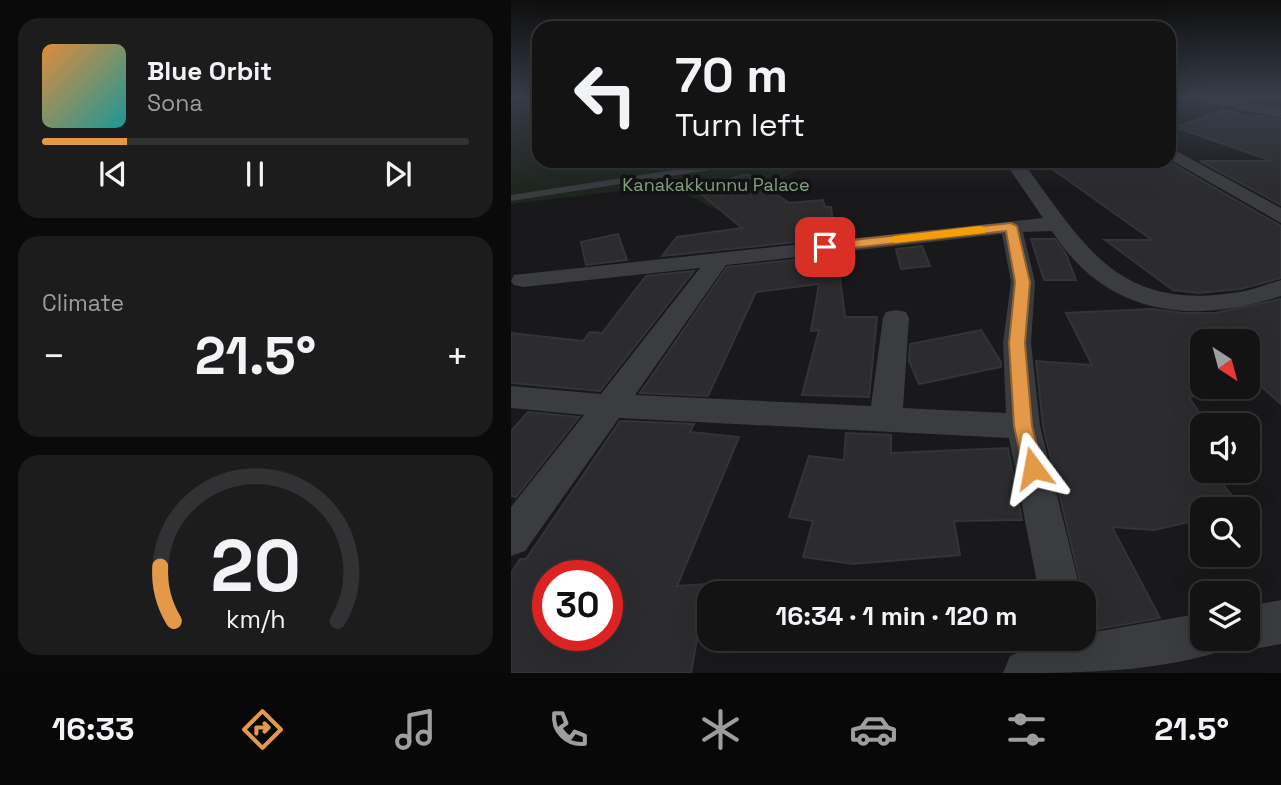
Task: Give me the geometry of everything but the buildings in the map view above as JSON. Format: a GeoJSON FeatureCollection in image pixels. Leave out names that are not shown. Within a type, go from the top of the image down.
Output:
{"type":"FeatureCollection","features":[{"type":"Feature","properties":{"kind":"street"},"geometry":{"type":"LineString","coordinates":[[1176,156],[1281,217]]}},
{"type":"Feature","properties":{"kind":"street"},"geometry":{"type":"LineString","coordinates":[[1018,168],[1080,255],[1100,274],[1121,288],[1141,297],[1200,304],[1241,300],[1281,288]]}},
{"type":"Feature","properties":{"kind":"street"},"geometry":{"type":"LineString","coordinates":[[523,280],[1011,226],[1058,224]]}},
{"type":"Feature","properties":{"kind":"street"},"geometry":{"type":"LineString","coordinates":[[1011,226],[1023,282],[1017,343],[1023,426],[1057,581]]}},
{"type":"Feature","properties":{"kind":"street"},"geometry":{"type":"LineString","coordinates":[[511,538],[719,259]]}},
{"type":"Feature","properties":{"kind":"street"},"geometry":{"type":"LineString","coordinates":[[886,419],[896,318]]}},
{"type":"Feature","properties":{"kind":"street"},"geometry":{"type":"LineString","coordinates":[[511,397],[609,406],[1023,426]]}},
{"type":"Feature","properties":{"kind":"street"},"geometry":{"type":"LineString","coordinates":[[1260,626],[1281,622]]}},
{"type":"Feature","properties":{"kind":"street"},"geometry":{"type":"LineString","coordinates":[[1027,673],[1075,657],[1190,638]]}},
{"type":"Feature","properties":{"kind":"lane"},"geometry":{"type":"LineString","coordinates":[[511,198],[704,168]]}},
{"type":"Feature","properties":{"kind":"green space","name":"Kanakakkunnu Palace"},"geometry":{"type":"Polygon","coordinates":[[[511,127],[532,127],[532,168],[802,168],[764,189],[715,209],[669,185],[511,204],[511,127]]]}},
{"type":"Feature","properties":{"kind":"slow traffic"},"geometry":{"type":"LineString","coordinates":[[895,239],[980,230]]}},
{"type":"Feature","properties":{"kind":"route"},"geometry":{"type":"LineString","coordinates":[[825,247],[1011,226],[1023,282],[1017,343],[1023,426],[1033,468]]}}]}
